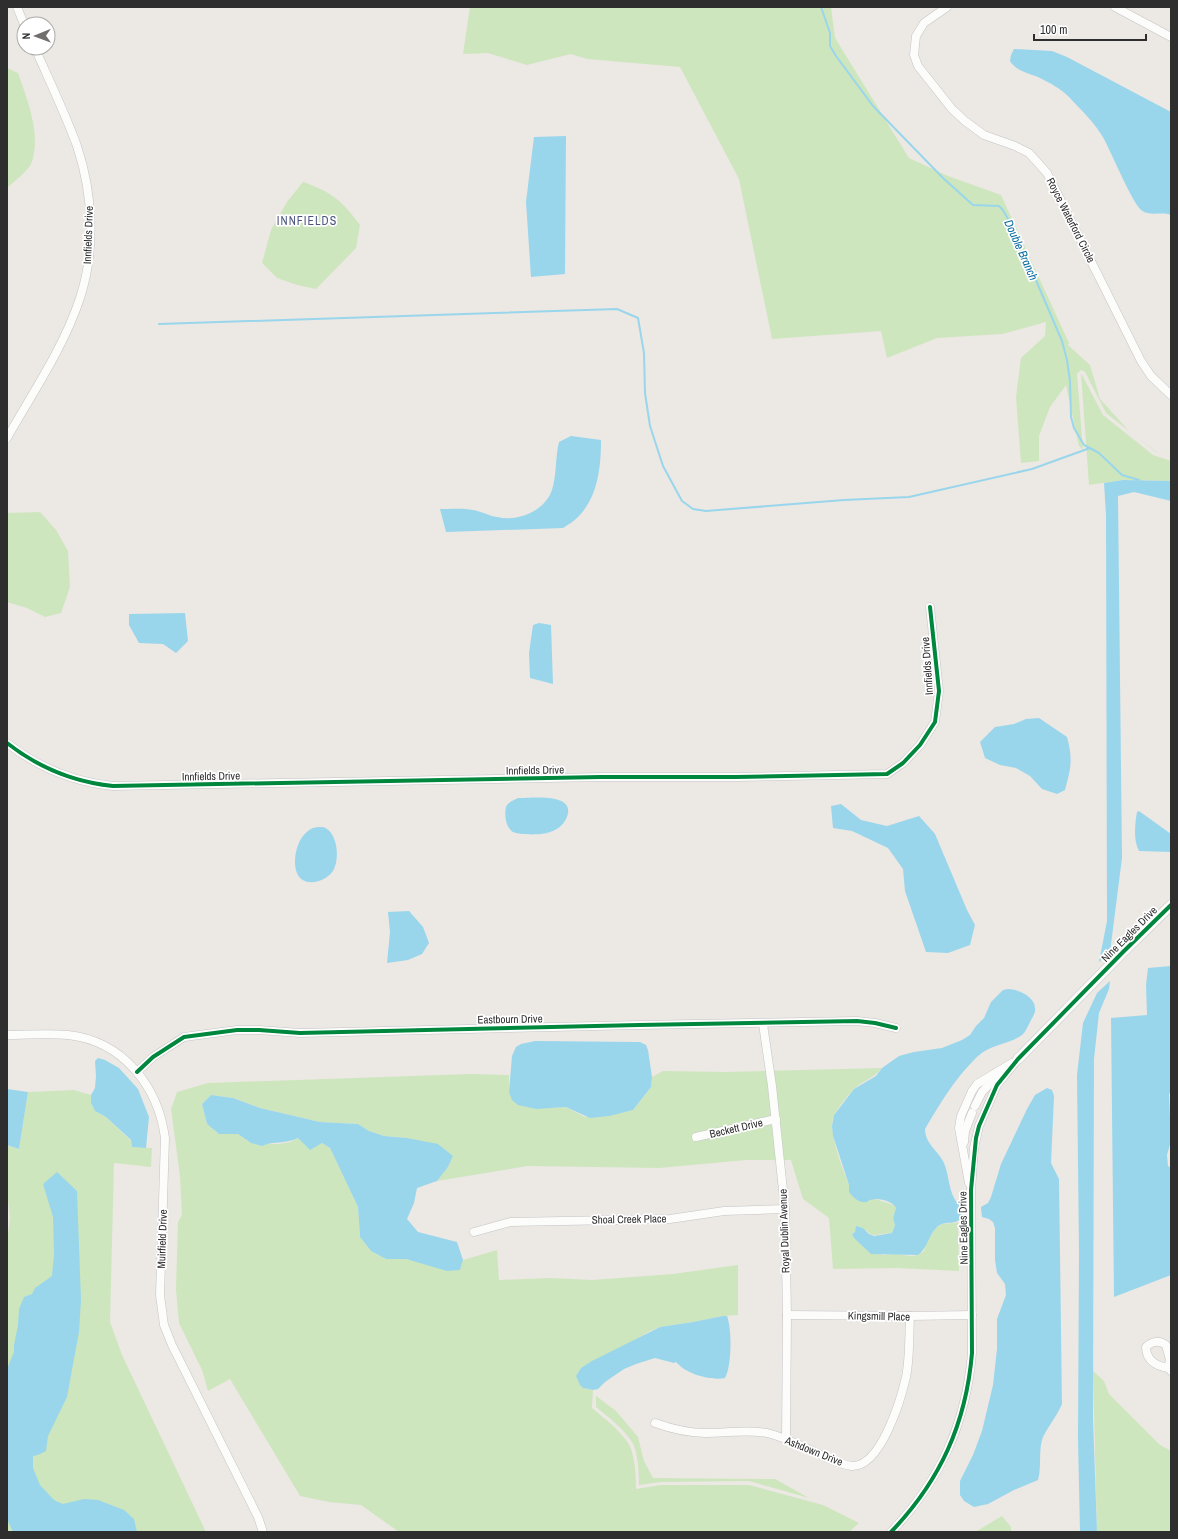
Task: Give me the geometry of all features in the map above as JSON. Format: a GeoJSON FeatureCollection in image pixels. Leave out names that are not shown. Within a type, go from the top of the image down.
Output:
{"type":"FeatureCollection","features":[{"type":"Feature","properties":{"kind":"street","name":"Royce Waterford Circle"},"geometry":{"type":"LineString","coordinates":[[947,7],[924,23],[916,36],[914,56],[918,66],[952,109],[965,121],[984,135],[1029,153],[1047,173],[1141,361],[1151,376],[1171,395]]}},
{"type":"Feature","properties":{"kind":"street"},"geometry":{"type":"LineString","coordinates":[[1115,7],[1171,37]]}},
{"type":"Feature","properties":{"kind":"street","name":"Innfields Drive"},"geometry":{"type":"LineString","coordinates":[[7,438],[57,350],[71,320],[80,298],[87,272],[90,245],[89,203],[82,166],[72,133],[38,56]]}},
{"type":"Feature","properties":{"kind":"street","name":"Innfields Drive"},"geometry":{"type":"LineString","coordinates":[[7,743],[20,753],[53,772],[84,782],[113,786],[601,777],[738,777],[887,774],[903,763],[920,745],[935,722],[939,691],[930,607]]}},
{"type":"Feature","properties":{"kind":"street","name":"Nine Eagles Drive"},"geometry":{"type":"LineString","coordinates":[[891,1532],[925,1492],[945,1458],[961,1416],[970,1376],[972,1353],[971,1190],[974,1148],[979,1126],[997,1085],[1018,1059],[1171,905]]}},
{"type":"Feature","properties":{"kind":"street","name":"Eastbourn Drive"},"geometry":{"type":"LineString","coordinates":[[137,1072],[153,1057],[184,1037],[220,1032],[259,1030],[308,1032],[639,1024],[763,1024],[857,1021],[875,1023],[896,1028]]}},
{"type":"Feature","properties":{"kind":"street","name":"Royal Dublin Avenue"},"geometry":{"type":"LineString","coordinates":[[763,1024],[776,1119],[785,1209],[787,1315],[786,1439]]}},
{"type":"Feature","properties":{"kind":"street","name":"Muirfield Drive"},"geometry":{"type":"LineString","coordinates":[[7,1035],[69,1035],[88,1039],[117,1054],[137,1072],[147,1084],[157,1103],[165,1138],[160,1295],[164,1325],[172,1345],[258,1517],[263,1532]]}},
{"type":"Feature","properties":{"kind":"street","name":"Nine Eagles Drive"},"geometry":{"type":"LineString","coordinates":[[963,1151],[965,1132],[982,1092],[992,1080],[1018,1059]]}},
{"type":"Feature","properties":{"kind":"street","name":"Nine Eagles Drive"},"geometry":{"type":"LineString","coordinates":[[971,1190],[959,1128],[961,1116],[972,1091],[982,1081],[1018,1059]]}},
{"type":"Feature","properties":{"kind":"street","name":"Beckett Drive"},"geometry":{"type":"LineString","coordinates":[[696,1137],[776,1119]]}},
{"type":"Feature","properties":{"kind":"street","name":"Shoal Creek Place"},"geometry":{"type":"LineString","coordinates":[[474,1232],[510,1222],[670,1219],[724,1211],[785,1209]]}},
{"type":"Feature","properties":{"kind":"street","name":"Kingsmill Place"},"geometry":{"type":"LineString","coordinates":[[787,1315],[972,1315]]}},
{"type":"Feature","properties":{"kind":"street","name":"Ashdown Drive"},"geometry":{"type":"LineString","coordinates":[[655,1424],[682,1431],[766,1433],[786,1439],[839,1463],[852,1466],[859,1465],[870,1459],[874,1454],[899,1403],[907,1369],[910,1316]]}},
{"type":"Feature","properties":{"kind":"green space"},"geometry":{"type":"Polygon","coordinates":[[[470,7],[831,7],[835,38],[909,158],[948,176],[1001,195],[1069,343],[1068,345],[1090,365],[1100,399],[1129,431],[1106,413],[1085,372],[1081,370],[1077,374],[1083,450],[1079,446],[1066,385],[1050,407],[1039,436],[1039,461],[1021,463],[1016,397],[1021,358],[1045,336],[1046,322],[1002,334],[937,338],[887,358],[881,331],[772,339],[739,179],[680,67],[587,59],[571,54],[527,65],[488,53],[463,54],[470,7]]]}},
{"type":"Feature","properties":{"kind":"green space"},"geometry":{"type":"Polygon","coordinates":[[[7,68],[18,73],[32,118],[35,142],[31,164],[24,173],[7,188],[7,68]]]}},
{"type":"Feature","properties":{"kind":"green space"},"geometry":{"type":"Polygon","coordinates":[[[303,182],[336,198],[360,225],[356,248],[316,289],[297,285],[277,278],[262,263],[271,230],[287,202],[303,182]]]}},
{"type":"Feature","properties":{"kind":"green space"},"geometry":{"type":"Polygon","coordinates":[[[1081,373],[1103,415],[1153,455],[1171,461],[1171,481],[1123,480],[1089,485],[1081,373]]]}},
{"type":"Feature","properties":{"kind":"green space"},"geometry":{"type":"Polygon","coordinates":[[[40,512],[56,530],[68,551],[70,587],[61,613],[45,617],[27,608],[7,602],[7,513],[40,512]]]}},
{"type":"Feature","properties":{"kind":"green space"},"geometry":{"type":"Polygon","coordinates":[[[882,1068],[853,1090],[834,1115],[832,1122],[834,1140],[849,1185],[849,1192],[894,1205],[896,1208],[893,1218],[895,1225],[892,1233],[874,1235],[870,1234],[866,1230],[852,1234],[854,1238],[883,1255],[895,1254],[911,1256],[918,1255],[924,1251],[926,1242],[936,1228],[942,1224],[958,1222],[959,1271],[897,1268],[833,1269],[829,1218],[803,1199],[791,1160],[746,1160],[659,1168],[528,1166],[437,1181],[448,1167],[453,1156],[407,1138],[384,1136],[369,1131],[358,1124],[320,1122],[260,1108],[233,1098],[211,1095],[202,1104],[207,1124],[219,1134],[238,1134],[251,1143],[278,1144],[290,1142],[298,1138],[322,1143],[330,1148],[358,1207],[360,1237],[371,1251],[386,1259],[406,1259],[460,1270],[463,1260],[497,1250],[499,1280],[551,1278],[592,1280],[673,1274],[738,1265],[738,1315],[723,1316],[660,1327],[650,1331],[633,1341],[583,1388],[593,1390],[592,1408],[607,1420],[628,1443],[635,1465],[636,1489],[661,1485],[749,1485],[823,1505],[859,1523],[849,1532],[399,1532],[361,1505],[329,1502],[300,1496],[230,1379],[208,1391],[202,1370],[179,1323],[176,1290],[178,1222],[182,1215],[180,1176],[171,1109],[177,1092],[208,1083],[470,1074],[509,1075],[509,1092],[553,1108],[566,1107],[585,1117],[633,1110],[651,1087],[652,1077],[663,1071],[727,1072],[882,1068]]]}},
{"type":"Feature","properties":{"kind":"green space"},"geometry":{"type":"Polygon","coordinates":[[[74,1090],[91,1095],[91,1103],[95,1111],[106,1117],[131,1141],[132,1147],[152,1148],[151,1167],[114,1163],[110,1322],[122,1355],[206,1532],[7,1532],[7,1241],[10,1219],[7,1190],[7,1145],[19,1149],[28,1092],[74,1090]]]}},
{"type":"Feature","properties":{"kind":"green space"},"geometry":{"type":"Polygon","coordinates":[[[1093,1371],[1104,1381],[1109,1394],[1160,1445],[1171,1451],[1171,1532],[1097,1532],[1093,1371]]]}},
{"type":"Feature","properties":{"kind":"green space"},"geometry":{"type":"Polygon","coordinates":[[[596,1396],[616,1411],[638,1437],[644,1461],[653,1478],[775,1479],[809,1498],[749,1481],[661,1482],[639,1485],[638,1463],[634,1446],[620,1427],[596,1407],[596,1396]]]}},
{"type":"Feature","properties":{"kind":"green space"},"geometry":{"type":"Polygon","coordinates":[[[1002,1516],[1011,1527],[1011,1532],[975,1532],[1002,1516]]]}},
{"type":"Feature","properties":{"kind":"water"},"geometry":{"type":"Polygon","coordinates":[[[1014,49],[1052,51],[1067,57],[1171,112],[1171,215],[1152,214],[1141,210],[1133,198],[1097,128],[1062,91],[1038,77],[1026,73],[1016,67],[1010,61],[1014,49]]]}},
{"type":"Feature","properties":{"kind":"water"},"geometry":{"type":"Polygon","coordinates":[[[566,136],[565,274],[531,277],[526,202],[534,137],[566,136]]]}},
{"type":"Feature","properties":{"kind":"water"},"geometry":{"type":"Polygon","coordinates":[[[571,436],[601,440],[599,471],[594,491],[585,509],[573,521],[563,528],[446,532],[440,509],[469,509],[494,516],[513,518],[530,513],[537,509],[543,504],[552,490],[555,478],[559,442],[571,436]]]}},
{"type":"Feature","properties":{"kind":"water"},"geometry":{"type":"Polygon","coordinates":[[[1123,480],[1171,481],[1171,501],[1134,492],[1118,496],[1122,858],[1110,952],[1099,962],[1107,921],[1106,515],[1104,483],[1123,480]]]}},
{"type":"Feature","properties":{"kind":"water"},"geometry":{"type":"Polygon","coordinates":[[[185,613],[188,641],[176,653],[163,644],[139,643],[129,625],[129,614],[185,613]]]}},
{"type":"Feature","properties":{"kind":"water"},"geometry":{"type":"Polygon","coordinates":[[[539,623],[551,625],[553,684],[530,678],[529,653],[533,625],[539,623]]]}},
{"type":"Feature","properties":{"kind":"water"},"geometry":{"type":"Polygon","coordinates":[[[1039,718],[1067,737],[1069,745],[1070,769],[1067,782],[1065,790],[1057,794],[1042,789],[1030,776],[1016,768],[1000,765],[985,758],[980,742],[995,727],[1014,724],[1026,719],[1039,718]]]}},
{"type":"Feature","properties":{"kind":"water"},"geometry":{"type":"Polygon","coordinates":[[[518,798],[552,798],[560,800],[566,804],[568,810],[566,819],[558,828],[547,833],[520,834],[513,832],[507,824],[505,810],[511,801],[518,798]]]}},
{"type":"Feature","properties":{"kind":"water"},"geometry":{"type":"Polygon","coordinates":[[[841,804],[861,820],[887,826],[919,816],[935,834],[967,910],[975,925],[970,945],[948,953],[926,952],[905,891],[903,869],[888,848],[852,831],[833,828],[831,806],[841,804]]]}},
{"type":"Feature","properties":{"kind":"water"},"geometry":{"type":"Polygon","coordinates":[[[1139,811],[1171,834],[1171,852],[1139,851],[1135,832],[1137,812],[1139,811]]]}},
{"type":"Feature","properties":{"kind":"water"},"geometry":{"type":"Polygon","coordinates":[[[323,827],[328,829],[334,839],[337,851],[336,864],[331,874],[327,877],[316,882],[304,881],[297,873],[295,862],[298,844],[304,835],[310,830],[323,827]]]}},
{"type":"Feature","properties":{"kind":"water"},"geometry":{"type":"Polygon","coordinates":[[[409,911],[423,927],[429,943],[422,954],[408,960],[387,963],[390,932],[388,912],[409,911]]]}},
{"type":"Feature","properties":{"kind":"water"},"geometry":{"type":"Polygon","coordinates":[[[1171,966],[1171,1092],[1169,1094],[1171,1141],[1167,1155],[1168,1166],[1171,1168],[1171,1275],[1114,1297],[1111,1018],[1147,1015],[1146,985],[1148,968],[1171,966]]]}},
{"type":"Feature","properties":{"kind":"water"},"geometry":{"type":"Polygon","coordinates":[[[1110,981],[1109,989],[1099,1013],[1094,1059],[1093,1418],[1097,1532],[1080,1532],[1078,1438],[1079,1252],[1077,1075],[1083,1023],[1097,993],[1110,981]]]}},
{"type":"Feature","properties":{"kind":"water"},"geometry":{"type":"Polygon","coordinates":[[[1003,990],[1016,990],[1025,994],[1034,1004],[1034,1014],[1025,1031],[1016,1039],[986,1050],[980,1054],[953,1084],[925,1129],[929,1142],[943,1161],[952,1193],[956,1201],[962,1207],[962,1217],[956,1222],[944,1223],[937,1227],[924,1249],[918,1255],[871,1254],[854,1238],[852,1234],[855,1232],[856,1226],[863,1228],[869,1234],[874,1236],[892,1233],[895,1225],[893,1218],[896,1208],[887,1201],[878,1199],[861,1202],[849,1192],[849,1185],[833,1136],[832,1126],[834,1115],[854,1089],[876,1076],[882,1068],[899,1056],[942,1048],[970,1035],[984,1018],[991,1002],[1003,990]]]}},
{"type":"Feature","properties":{"kind":"water"},"geometry":{"type":"Polygon","coordinates":[[[535,1041],[640,1042],[646,1045],[648,1050],[652,1077],[651,1087],[633,1110],[609,1116],[590,1118],[566,1107],[536,1109],[518,1105],[512,1100],[509,1092],[512,1056],[516,1047],[521,1044],[535,1041]]]}},
{"type":"Feature","properties":{"kind":"water"},"geometry":{"type":"Polygon","coordinates":[[[98,1058],[105,1060],[119,1068],[138,1089],[149,1117],[146,1148],[132,1147],[131,1140],[106,1117],[95,1111],[91,1103],[91,1095],[95,1088],[95,1061],[98,1058]]]}},
{"type":"Feature","properties":{"kind":"water"},"geometry":{"type":"Polygon","coordinates":[[[1047,1088],[1052,1090],[1054,1096],[1051,1163],[1059,1179],[1062,1404],[1043,1437],[1038,1480],[1014,1490],[988,1504],[974,1507],[964,1501],[960,1495],[960,1481],[973,1455],[982,1431],[993,1385],[997,1349],[997,1319],[1006,1295],[1005,1284],[997,1273],[995,1260],[995,1228],[993,1222],[982,1217],[981,1207],[988,1203],[991,1197],[1001,1164],[1027,1109],[1035,1095],[1047,1088]]]}},
{"type":"Feature","properties":{"kind":"water"},"geometry":{"type":"Polygon","coordinates":[[[7,1089],[28,1092],[19,1149],[7,1145],[7,1089]]]}},
{"type":"Feature","properties":{"kind":"water"},"geometry":{"type":"Polygon","coordinates":[[[211,1095],[233,1098],[260,1108],[320,1122],[358,1124],[369,1131],[384,1136],[407,1138],[438,1144],[453,1156],[448,1167],[437,1181],[417,1188],[414,1203],[407,1219],[418,1232],[457,1242],[463,1260],[460,1270],[447,1271],[406,1259],[386,1259],[371,1251],[360,1237],[358,1207],[330,1148],[322,1143],[310,1150],[298,1138],[262,1146],[251,1143],[238,1134],[219,1134],[207,1124],[202,1104],[211,1095]]]}},
{"type":"Feature","properties":{"kind":"water"},"geometry":{"type":"Polygon","coordinates":[[[57,1172],[77,1191],[81,1300],[79,1332],[67,1397],[48,1436],[46,1451],[33,1456],[33,1468],[40,1485],[54,1500],[63,1504],[84,1499],[98,1500],[124,1510],[134,1519],[137,1532],[13,1532],[7,1519],[7,1369],[14,1352],[19,1309],[24,1297],[32,1294],[35,1288],[52,1276],[54,1254],[53,1217],[43,1184],[57,1172]]]}},
{"type":"Feature","properties":{"kind":"water"},"geometry":{"type":"Polygon","coordinates":[[[727,1316],[730,1329],[730,1357],[725,1378],[719,1379],[699,1376],[686,1370],[676,1362],[674,1363],[655,1358],[624,1369],[605,1382],[598,1389],[593,1390],[583,1388],[580,1385],[576,1376],[581,1368],[660,1327],[727,1316]]]}},
{"type":"Feature","properties":{"kind":"waterway","name":"Double Branch"},"geometry":{"type":"LineString","coordinates":[[821,7],[830,33],[830,46],[873,106],[943,178],[973,205],[999,206],[1003,210],[1013,228],[1016,240],[1035,278],[1062,341],[1070,381],[1071,417],[1074,428],[1084,445],[1099,453],[1122,475],[1139,480]]}},
{"type":"Feature","properties":{"kind":"waterway"},"geometry":{"type":"LineString","coordinates":[[159,324],[617,309],[638,318],[644,353],[645,393],[650,426],[663,466],[682,501],[693,509],[706,511],[844,500],[909,497],[1032,469],[1090,448]]}},
{"type":"Feature","properties":{"kind":"cycle path"},"geometry":{"type":"LineString","coordinates":[[7,743],[31,760],[44,767],[84,781],[113,786],[601,777],[736,777],[887,774],[903,763],[920,745],[935,722],[939,691],[930,607]]}},
{"type":"Feature","properties":{"kind":"cycle path"},"geometry":{"type":"LineString","coordinates":[[891,1532],[908,1513],[937,1472],[948,1450],[964,1404],[972,1353],[971,1190],[976,1138],[979,1126],[997,1085],[1018,1059],[1171,905]]}},
{"type":"Feature","properties":{"kind":"cycle path"},"geometry":{"type":"LineString","coordinates":[[137,1072],[153,1057],[184,1037],[237,1030],[300,1033],[857,1021],[875,1023],[896,1028]]}},
{"type":"Feature","properties":{"kind":"district","name":"INNFIELDS"},"geometry":{"type":"Point","coordinates":[307,221]}}]}
